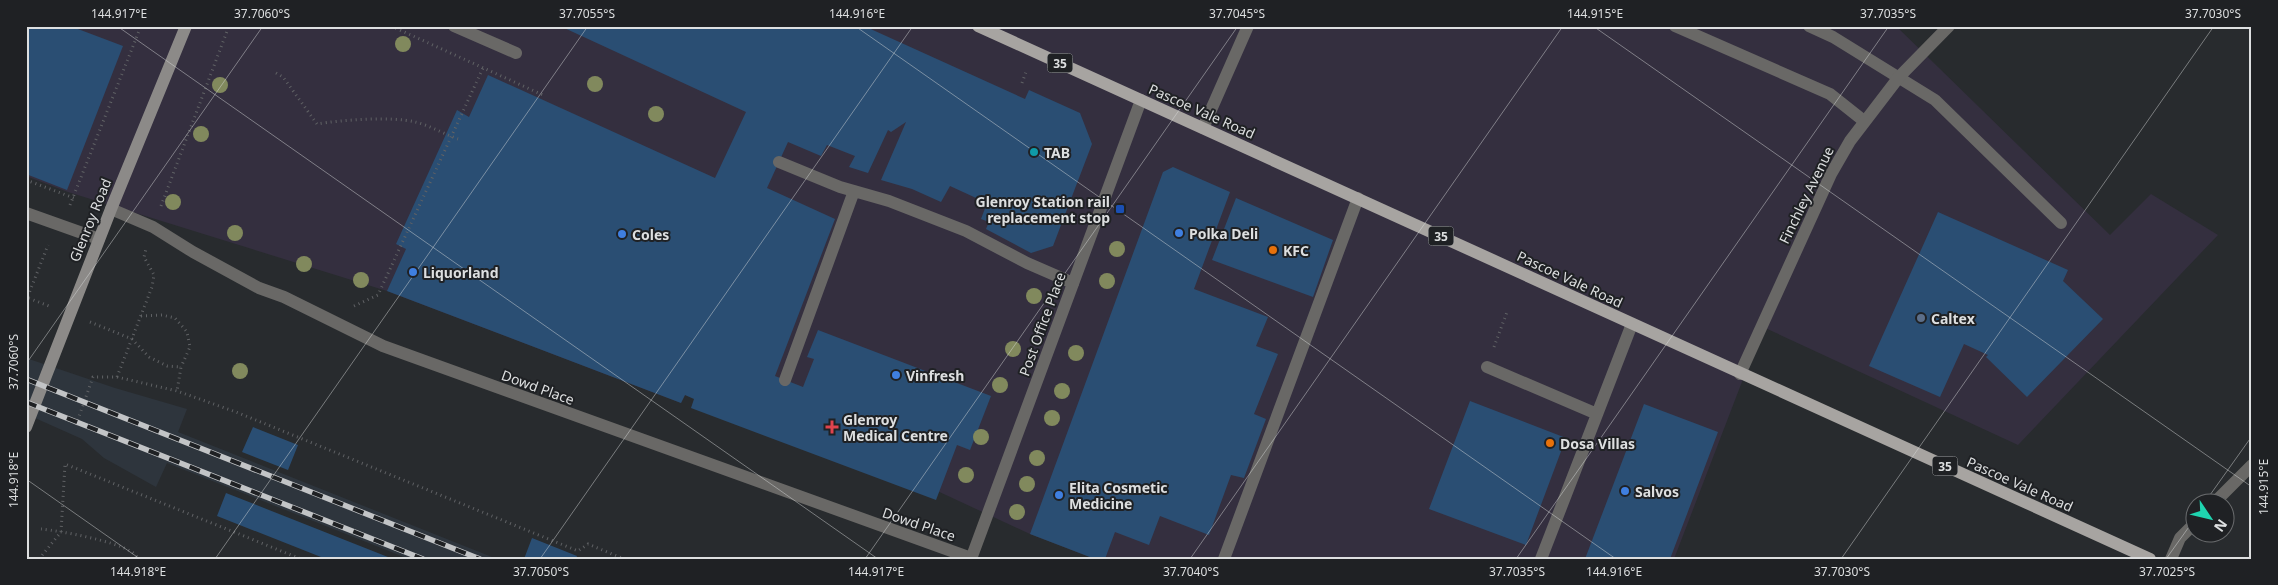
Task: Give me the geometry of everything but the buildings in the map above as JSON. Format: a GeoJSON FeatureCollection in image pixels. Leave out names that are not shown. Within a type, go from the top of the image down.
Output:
{"type":"FeatureCollection","features":[{"type":"Feature","properties":{"kind":"main road","name":"Glenroy Road"},"geometry":{"type":"LineString","coordinates":[[28,422],[110,209],[186,26]]}},
{"type":"Feature","properties":{"kind":"main road","name":"Pascoe Vale Road"},"geometry":{"type":"LineString","coordinates":[[978,26],[2150,559]]}},
{"type":"Feature","properties":{"kind":"street"},"geometry":{"type":"LineString","coordinates":[[454,26],[516,53]]}},
{"type":"Feature","properties":{"kind":"street"},"geometry":{"type":"LineString","coordinates":[[1203,128],[1248,26]]}},
{"type":"Feature","properties":{"kind":"street"},"geometry":{"type":"LineString","coordinates":[[1675,26],[1830,94],[1864,121]]}},
{"type":"Feature","properties":{"kind":"street"},"geometry":{"type":"LineString","coordinates":[[1809,26],[1833,37],[1935,100],[2061,223]]}},
{"type":"Feature","properties":{"kind":"street","name":"Finchley Avenue"},"geometry":{"type":"LineString","coordinates":[[1740,374],[1831,174],[1864,121],[1900,78],[1949,26]]}},
{"type":"Feature","properties":{"kind":"street","name":"Post Office Place"},"geometry":{"type":"LineString","coordinates":[[971,559],[1141,100]]}},
{"type":"Feature","properties":{"kind":"street"},"geometry":{"type":"LineString","coordinates":[[779,162],[966,231],[1027,263],[1073,283]]}},
{"type":"Feature","properties":{"kind":"street"},"geometry":{"type":"LineString","coordinates":[[785,380],[854,191]]}},
{"type":"Feature","properties":{"kind":"street"},"geometry":{"type":"LineString","coordinates":[[1224,559],[1358,198]]}},
{"type":"Feature","properties":{"kind":"street","name":"Dowd Place"},"geometry":{"type":"LineString","coordinates":[[110,209],[153,227],[193,252],[259,288],[284,297],[383,346],[971,559]]}},
{"type":"Feature","properties":{"kind":"street"},"geometry":{"type":"LineString","coordinates":[[26,213],[99,239]]}},
{"type":"Feature","properties":{"kind":"street"},"geometry":{"type":"LineString","coordinates":[[1541,559],[1632,324]]}},
{"type":"Feature","properties":{"kind":"street"},"geometry":{"type":"LineString","coordinates":[[1487,367],[1597,414]]}},
{"type":"Feature","properties":{"kind":"street"},"geometry":{"type":"LineString","coordinates":[[2225,492],[2252,465]]}},
{"type":"Feature","properties":{"kind":"street"},"geometry":{"type":"LineString","coordinates":[[2170,559],[2180,538],[2186,532]]}},
{"type":"Feature","properties":{"kind":"path"},"geometry":{"type":"LineString","coordinates":[[26,301],[49,242],[74,198],[141,26]]}},
{"type":"Feature","properties":{"kind":"path"},"geometry":{"type":"LineString","coordinates":[[117,377],[141,316],[154,275],[144,256],[153,227],[230,26]]}},
{"type":"Feature","properties":{"kind":"path"},"geometry":{"type":"LineString","coordinates":[[391,26],[542,95]]}},
{"type":"Feature","properties":{"kind":"path"},"geometry":{"type":"LineString","coordinates":[[327,318],[378,295],[483,68]]}},
{"type":"Feature","properties":{"kind":"path"},"geometry":{"type":"LineString","coordinates":[[276,73],[283,77],[317,124],[335,121],[402,120],[416,122],[458,139]]}},
{"type":"Feature","properties":{"kind":"path"},"geometry":{"type":"LineString","coordinates":[[26,180],[74,198]]}},
{"type":"Feature","properties":{"kind":"path"},"geometry":{"type":"LineString","coordinates":[[1487,367],[1507,312]]}},
{"type":"Feature","properties":{"kind":"path"},"geometry":{"type":"LineString","coordinates":[[141,316],[162,315],[175,318],[187,332],[190,347],[181,366],[177,391]]}},
{"type":"Feature","properties":{"kind":"path"},"geometry":{"type":"LineString","coordinates":[[132,339],[149,357],[167,366],[181,366]]}},
{"type":"Feature","properties":{"kind":"path"},"geometry":{"type":"LineString","coordinates":[[76,425],[93,378],[117,377],[177,391],[236,412],[578,551],[588,544],[624,559]]}},
{"type":"Feature","properties":{"kind":"path"},"geometry":{"type":"LineString","coordinates":[[40,559],[61,532],[65,464],[301,559]]}},
{"type":"Feature","properties":{"kind":"path"},"geometry":{"type":"LineString","coordinates":[[41,529],[114,545],[130,551],[139,559]]}},
{"type":"Feature","properties":{"kind":"shaded area"},"geometry":{"type":"Polygon","coordinates":[[[26,26],[1896,26],[2110,235],[2151,194],[2218,235],[2018,445],[1763,327],[1674,559],[1095,559],[1030,534],[933,489],[685,395],[681,403],[387,291],[68,192],[26,176],[26,26]]]}},
{"type":"Feature","properties":{"kind":"shaded area"},"geometry":{"type":"Polygon","coordinates":[[[26,358],[115,388],[187,409],[178,432],[497,559],[409,559],[167,463],[156,487],[104,458],[82,439],[26,414],[26,358]]]}},
{"type":"Feature","properties":{"kind":"railway"},"geometry":{"type":"LineString","coordinates":[[26,379],[480,559]]}},
{"type":"Feature","properties":{"kind":"railway"},"geometry":{"type":"LineString","coordinates":[[26,402],[423,559]]}},
{"type":"Feature","properties":{"kind":"place","name":"TAB"},"geometry":{"type":"Point","coordinates":[1034,152]}},
{"type":"Feature","properties":{"kind":"place","name":"Glenroy Station rail replacement stop"},"geometry":{"type":"Point","coordinates":[1120,209]}},
{"type":"Feature","properties":{"kind":"place","name":"Polka Deli"},"geometry":{"type":"Point","coordinates":[1179,233]}},
{"type":"Feature","properties":{"kind":"place","name":"Coles"},"geometry":{"type":"Point","coordinates":[622,234]}},
{"type":"Feature","properties":{"kind":"place","name":"KFC"},"geometry":{"type":"Point","coordinates":[1273,250]}},
{"type":"Feature","properties":{"kind":"place","name":"Liquorland"},"geometry":{"type":"Point","coordinates":[413,272]}},
{"type":"Feature","properties":{"kind":"place","name":"Caltex"},"geometry":{"type":"Point","coordinates":[1921,318]}},
{"type":"Feature","properties":{"kind":"place","name":"Vinfresh"},"geometry":{"type":"Point","coordinates":[896,375]}},
{"type":"Feature","properties":{"kind":"place","name":"Glenroy Medical Centre"},"geometry":{"type":"Point","coordinates":[832,427]}},
{"type":"Feature","properties":{"kind":"place","name":"Dosa Villas"},"geometry":{"type":"Point","coordinates":[1550,443]}},
{"type":"Feature","properties":{"kind":"place","name":"Salvos"},"geometry":{"type":"Point","coordinates":[1625,491]}},
{"type":"Feature","properties":{"kind":"place","name":"Elita Cosmetic Medicine"},"geometry":{"type":"Point","coordinates":[1059,495]}}]}
